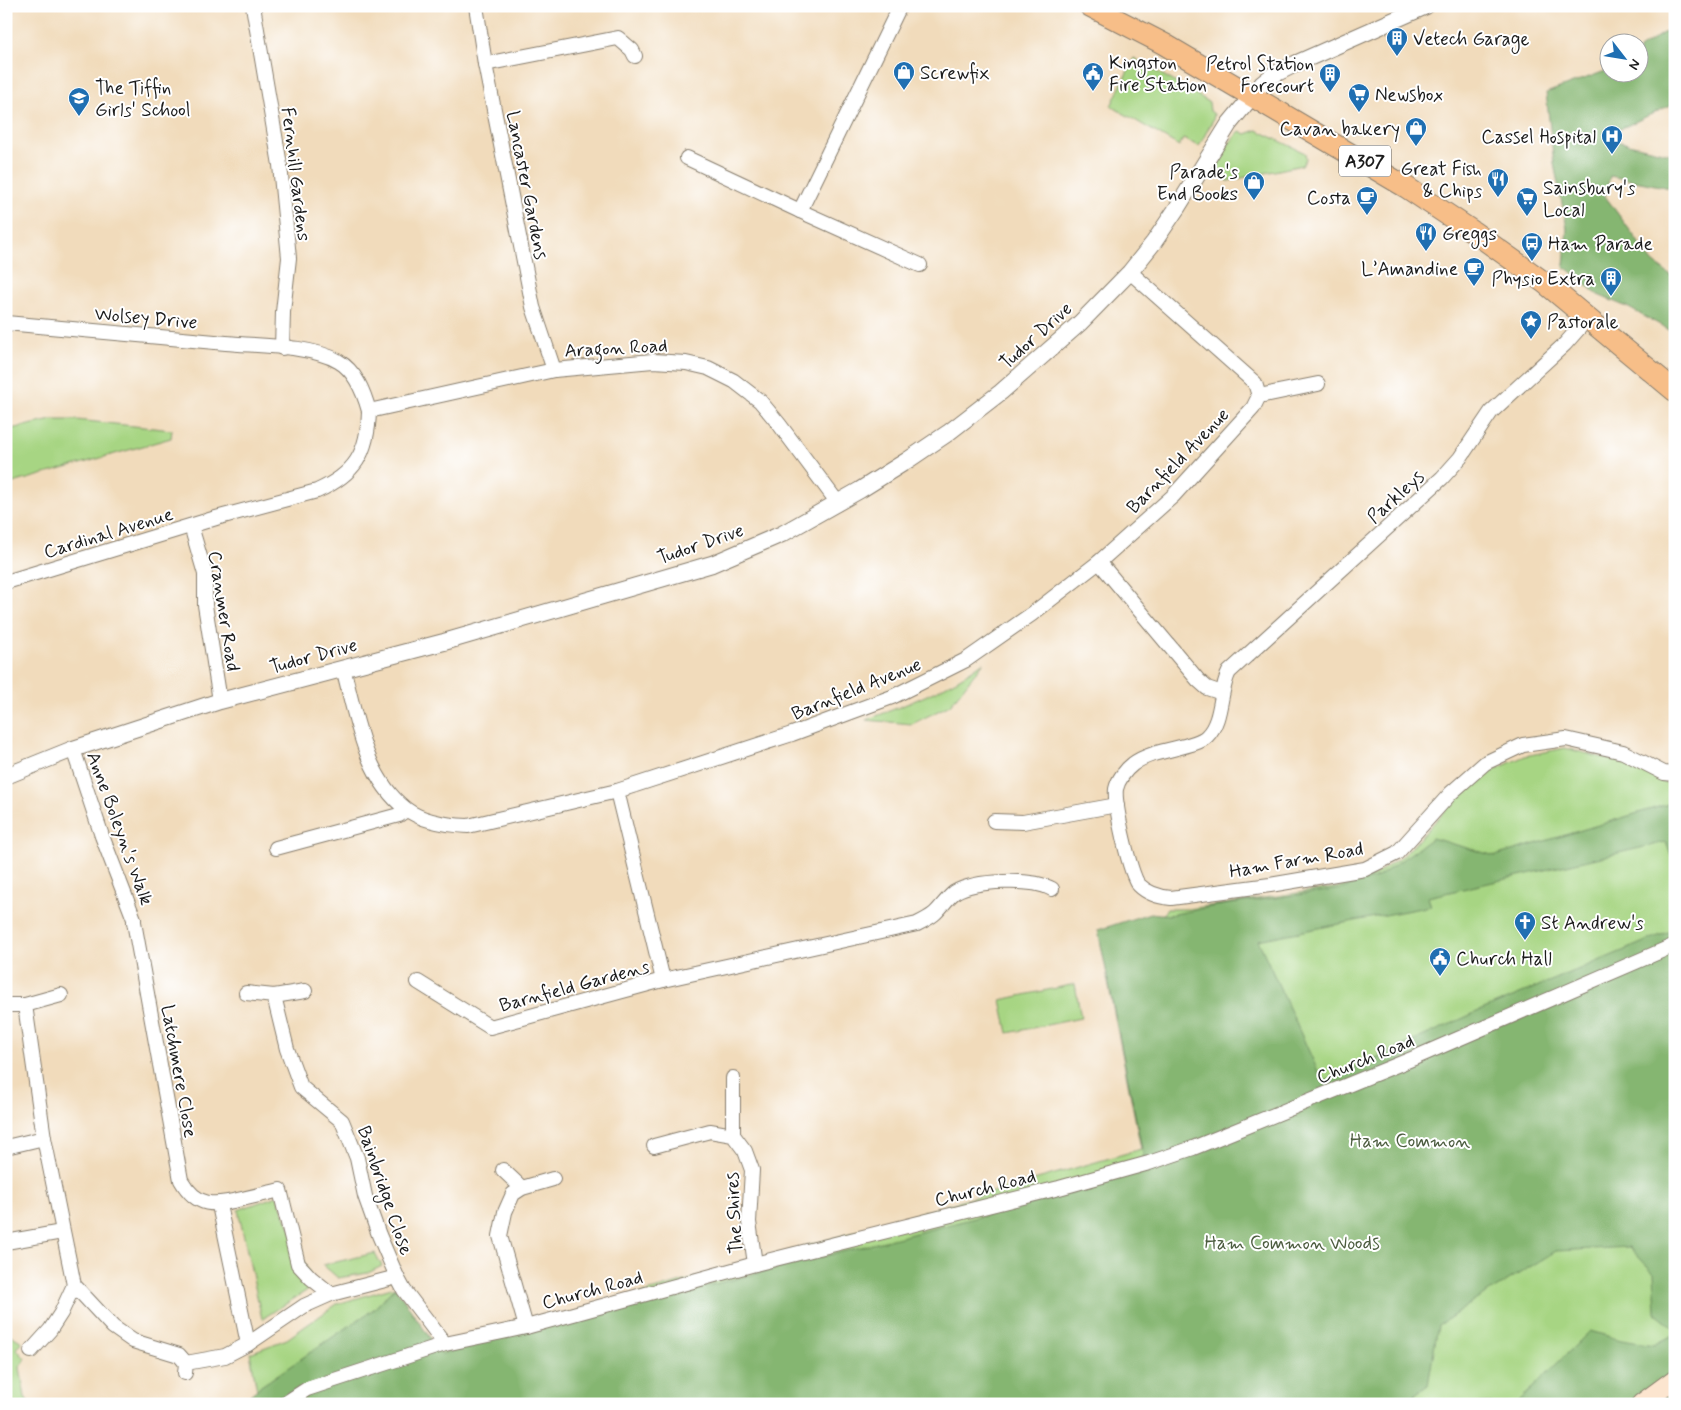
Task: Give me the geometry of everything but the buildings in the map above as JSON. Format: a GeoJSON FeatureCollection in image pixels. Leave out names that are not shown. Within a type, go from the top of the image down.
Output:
{"type":"FeatureCollection","features":[{"type":"Feature","properties":{"kind":"main road","name":"A307"},"geometry":{"type":"LineString","coordinates":[[1090,6],[1164,44],[1252,95],[1287,118],[1378,169],[1475,233],[1546,283],[1675,390]]}},
{"type":"Feature","properties":{"kind":"main road"},"geometry":{"type":"LineString","coordinates":[[1641,1404],[1675,1379]]}},
{"type":"Feature","properties":{"kind":"street","name":"Fernhill Gardens"},"geometry":{"type":"LineString","coordinates":[[253,6],[280,165],[288,258],[282,348]]}},
{"type":"Feature","properties":{"kind":"street","name":"Lancaster Gardens"},"geometry":{"type":"LineString","coordinates":[[476,6],[485,64],[534,307],[554,370]]}},
{"type":"Feature","properties":{"kind":"street"},"geometry":{"type":"LineString","coordinates":[[800,211],[900,6]]}},
{"type":"Feature","properties":{"kind":"street","name":"Tudor Drive"},"geometry":{"type":"LineString","coordinates":[[6,776],[73,749],[220,701],[444,642],[712,564],[782,534],[838,503],[948,433],[1001,392],[1080,323],[1130,272],[1168,222],[1223,132],[1252,95],[1273,75],[1415,9]]}},
{"type":"Feature","properties":{"kind":"street"},"geometry":{"type":"LineString","coordinates":[[485,64],[618,38],[632,50],[635,56]]}},
{"type":"Feature","properties":{"kind":"street"},"geometry":{"type":"LineString","coordinates":[[687,158],[920,265]]}},
{"type":"Feature","properties":{"kind":"street"},"geometry":{"type":"LineString","coordinates":[[1130,272],[1255,382],[1259,396],[1318,384]]}},
{"type":"Feature","properties":{"kind":"street","name":"Parkleys"},"geometry":{"type":"LineString","coordinates":[[1119,781],[1132,764],[1150,754],[1196,743],[1206,738],[1214,728],[1225,681],[1229,672],[1442,478],[1460,458],[1491,412],[1569,340],[1588,318]]}},
{"type":"Feature","properties":{"kind":"street","name":"Wolsey Drive"},"geometry":{"type":"LineString","coordinates":[[6,323],[282,348]]}},
{"type":"Feature","properties":{"kind":"street"},"geometry":{"type":"LineString","coordinates":[[191,526],[317,491],[332,484],[346,474],[357,460],[365,444],[369,428],[369,411],[365,396],[358,382],[340,362],[328,356],[282,348]]}},
{"type":"Feature","properties":{"kind":"street","name":"Aragon Road"},"geometry":{"type":"LineString","coordinates":[[369,411],[554,370],[653,361],[686,363],[708,368],[734,381],[760,401],[838,503]]}},
{"type":"Feature","properties":{"kind":"street","name":"Barnfield Avenue"},"geometry":{"type":"LineString","coordinates":[[343,668],[367,755],[377,775],[386,789],[406,810],[427,820],[450,825],[468,826],[617,790],[792,734],[892,697],[966,660],[1032,614],[1099,562],[1172,496],[1253,408],[1259,396]]}},
{"type":"Feature","properties":{"kind":"street","name":"Cardinal Avenue"},"geometry":{"type":"LineString","coordinates":[[6,582],[191,526]]}},
{"type":"Feature","properties":{"kind":"street","name":"Cranmer Road"},"geometry":{"type":"LineString","coordinates":[[191,526],[205,574],[206,605],[220,701]]}},
{"type":"Feature","properties":{"kind":"street"},"geometry":{"type":"LineString","coordinates":[[1099,562],[1198,680],[1207,688],[1222,694]]}},
{"type":"Feature","properties":{"kind":"street","name":"Ham Farm Road"},"geometry":{"type":"LineString","coordinates":[[1119,781],[1116,791],[1116,805],[1130,863],[1138,884],[1153,894],[1171,898],[1270,885],[1365,869],[1397,853],[1451,793],[1484,763],[1523,745],[1566,739],[1623,752],[1664,773],[1675,774]]}},
{"type":"Feature","properties":{"kind":"street","name":"Anne Boleyn's Walk"},"geometry":{"type":"LineString","coordinates":[[73,749],[102,836],[134,921]]}},
{"type":"Feature","properties":{"kind":"street","name":"Barnfield Gardens"},"geometry":{"type":"LineString","coordinates":[[617,790],[664,980]]}},
{"type":"Feature","properties":{"kind":"street"},"geometry":{"type":"LineString","coordinates":[[994,821],[1023,822],[1116,805]]}},
{"type":"Feature","properties":{"kind":"street"},"geometry":{"type":"LineString","coordinates":[[276,848],[399,815],[406,810]]}},
{"type":"Feature","properties":{"kind":"street","name":"Barnfield Gardens"},"geometry":{"type":"LineString","coordinates":[[418,982],[490,1027],[664,980],[917,924],[933,916],[952,894],[964,888],[995,882],[1044,884],[1052,889]]}},
{"type":"Feature","properties":{"kind":"street","name":"Latchmere Close"},"geometry":{"type":"LineString","coordinates":[[134,921],[181,1180],[192,1195],[204,1202],[219,1205]]}},
{"type":"Feature","properties":{"kind":"street","name":"Church Road"},"geometry":{"type":"LineString","coordinates":[[284,1404],[307,1389],[445,1344],[526,1327],[755,1264],[1059,1188],[1149,1163],[1184,1151],[1414,1058],[1675,945]]}},
{"type":"Feature","properties":{"kind":"street"},"geometry":{"type":"LineString","coordinates":[[246,993],[274,996],[306,990]]}},
{"type":"Feature","properties":{"kind":"street"},"geometry":{"type":"LineString","coordinates":[[6,1005],[25,1005],[62,995]]}},
{"type":"Feature","properties":{"kind":"street","name":"Bainbridge Close"},"geometry":{"type":"LineString","coordinates":[[274,996],[287,1049],[301,1087],[342,1121],[357,1158],[365,1196],[397,1276],[404,1290],[445,1344]]}},
{"type":"Feature","properties":{"kind":"street"},"geometry":{"type":"LineString","coordinates":[[25,1005],[44,1138],[74,1285],[113,1326],[133,1341],[179,1355],[185,1368],[225,1356],[248,1344],[304,1306],[331,1294],[397,1276]]}},
{"type":"Feature","properties":{"kind":"street"},"geometry":{"type":"LineString","coordinates":[[654,1146],[710,1131],[732,1135],[733,1078]]}},
{"type":"Feature","properties":{"kind":"street","name":"The Shires"},"geometry":{"type":"LineString","coordinates":[[732,1135],[745,1151],[752,1170],[749,1222],[755,1264]]}},
{"type":"Feature","properties":{"kind":"street"},"geometry":{"type":"LineString","coordinates":[[6,1147],[44,1138]]}},
{"type":"Feature","properties":{"kind":"street"},"geometry":{"type":"LineString","coordinates":[[503,1170],[522,1188]]}},
{"type":"Feature","properties":{"kind":"street"},"geometry":{"type":"LineString","coordinates":[[526,1327],[500,1236],[505,1212],[513,1194],[522,1188],[553,1179]]}},
{"type":"Feature","properties":{"kind":"street"},"geometry":{"type":"LineString","coordinates":[[248,1344],[219,1205],[280,1190],[298,1264],[311,1278],[331,1294]]}},
{"type":"Feature","properties":{"kind":"street"},"geometry":{"type":"LineString","coordinates":[[6,1242],[62,1232]]}},
{"type":"Feature","properties":{"kind":"street"},"geometry":{"type":"LineString","coordinates":[[31,1351],[50,1330],[61,1313],[74,1285]]}},
{"type":"Feature","properties":{"kind":"green space","name":"Cassel Hospital"},"geometry":{"type":"Polygon","coordinates":[[[1675,25],[1675,103],[1618,130],[1616,141],[1675,155],[1675,189],[1610,176],[1605,196],[1653,262],[1675,279],[1675,333],[1627,307],[1598,295],[1564,266],[1567,228],[1554,164],[1546,93],[1598,74],[1598,82],[1648,82],[1648,43],[1675,25]]]}},
{"type":"Feature","properties":{"kind":"green space"},"geometry":{"type":"Polygon","coordinates":[[[1134,58],[1209,102],[1210,111],[1214,114],[1213,120],[1199,146],[1183,139],[1179,146],[1111,106],[1134,58]]]}},
{"type":"Feature","properties":{"kind":"green space"},"geometry":{"type":"Polygon","coordinates":[[[1257,130],[1305,153],[1306,159],[1302,165],[1228,181],[1221,176],[1218,170],[1221,156],[1240,131],[1246,134],[1257,130]]]}},
{"type":"Feature","properties":{"kind":"green space"},"geometry":{"type":"Polygon","coordinates":[[[52,420],[77,420],[172,430],[171,438],[6,485],[6,430],[52,420]]]}},
{"type":"Feature","properties":{"kind":"green space"},"geometry":{"type":"Polygon","coordinates":[[[984,662],[950,705],[912,724],[866,720],[942,688],[984,662]]]}},
{"type":"Feature","properties":{"kind":"green space","name":"Ham Common Woods"},"geometry":{"type":"Polygon","coordinates":[[[1565,748],[1639,767],[1662,782],[1675,785],[1675,1404],[232,1404],[248,1397],[526,1327],[1141,1149],[1107,977],[1167,909],[1188,909],[1339,887],[1375,875],[1405,854],[1456,799],[1489,772],[1525,756],[1565,748]]]}},
{"type":"Feature","properties":{"kind":"green space","name":"Ham Common Woods"},"geometry":{"type":"Polygon","coordinates":[[[1675,802],[1675,864],[1666,842],[1428,897],[1431,906],[1258,940],[1323,1082],[1479,1011],[1675,929],[1675,1328],[1656,1313],[1654,1273],[1629,1247],[1556,1251],[1476,1300],[1438,1326],[1428,1385],[1401,1404],[233,1404],[244,1400],[261,1386],[374,1309],[395,1287],[441,1354],[484,1341],[1061,1196],[1146,1169],[1098,930],[1150,913],[1169,915],[1216,906],[1341,889],[1378,877],[1432,838],[1495,856],[1675,802]]]}},
{"type":"Feature","properties":{"kind":"green space"},"geometry":{"type":"Polygon","coordinates":[[[1075,984],[1081,1018],[1008,1033],[1001,1000],[1075,984]]]}},
{"type":"Feature","properties":{"kind":"green space"},"geometry":{"type":"Polygon","coordinates":[[[277,1196],[314,1286],[262,1319],[238,1210],[277,1196]]]}},
{"type":"Feature","properties":{"kind":"green space"},"geometry":{"type":"Polygon","coordinates":[[[375,1253],[382,1266],[368,1273],[338,1278],[323,1265],[375,1253]]]}},
{"type":"Feature","properties":{"kind":"green space"},"geometry":{"type":"Polygon","coordinates":[[[395,1287],[374,1309],[257,1390],[250,1353],[287,1339],[337,1304],[395,1287]]]}},
{"type":"Feature","properties":{"kind":"green space"},"geometry":{"type":"Polygon","coordinates":[[[1590,1331],[1621,1340],[1654,1345],[1675,1334],[1675,1404],[1516,1404],[1590,1331]]]}},
{"type":"Feature","properties":{"kind":"green space"},"geometry":{"type":"Polygon","coordinates":[[[6,1332],[22,1342],[17,1349],[25,1359],[20,1367],[25,1397],[30,1404],[6,1404],[6,1332]]]}},
{"type":"Feature","properties":{"kind":"place","name":"Vetech Garage"},"geometry":{"type":"Point","coordinates":[1397,57]}},
{"type":"Feature","properties":{"kind":"place","name":"Screwfix"},"geometry":{"type":"Point","coordinates":[904,91]}},
{"type":"Feature","properties":{"kind":"place","name":"Kingston Fire Station"},"geometry":{"type":"Point","coordinates":[1093,92]}},
{"type":"Feature","properties":{"kind":"place","name":"Petrol Station Forecourt"},"geometry":{"type":"Point","coordinates":[1330,93]}},
{"type":"Feature","properties":{"kind":"place","name":"Newsbox"},"geometry":{"type":"Point","coordinates":[1359,113]}},
{"type":"Feature","properties":{"kind":"place","name":"The Tiffin Girls' School"},"geometry":{"type":"Point","coordinates":[79,117]}},
{"type":"Feature","properties":{"kind":"place","name":"Cavan bakery"},"geometry":{"type":"Point","coordinates":[1416,147]}},
{"type":"Feature","properties":{"kind":"place","name":"Cassel Hospital"},"geometry":{"type":"Point","coordinates":[1612,155]}},
{"type":"Feature","properties":{"kind":"place","name":"Great Fish & Chips"},"geometry":{"type":"Point","coordinates":[1498,198]}},
{"type":"Feature","properties":{"kind":"place","name":"Parade's End Books"},"geometry":{"type":"Point","coordinates":[1254,201]}},
{"type":"Feature","properties":{"kind":"place","name":"Costa"},"geometry":{"type":"Point","coordinates":[1367,216]}},
{"type":"Feature","properties":{"kind":"place","name":"Sainsbury's Local"},"geometry":{"type":"Point","coordinates":[1527,217]}},
{"type":"Feature","properties":{"kind":"place","name":"Greggs"},"geometry":{"type":"Point","coordinates":[1426,252]}},
{"type":"Feature","properties":{"kind":"place","name":"Ham Parade"},"geometry":{"type":"Point","coordinates":[1532,262]}},
{"type":"Feature","properties":{"kind":"place","name":"L’Amandine"},"geometry":{"type":"Point","coordinates":[1474,287]}},
{"type":"Feature","properties":{"kind":"place","name":"Physio Extra"},"geometry":{"type":"Point","coordinates":[1611,297]}},
{"type":"Feature","properties":{"kind":"place","name":"Pastorale"},"geometry":{"type":"Point","coordinates":[1531,340]}},
{"type":"Feature","properties":{"kind":"place","name":"St Andrew's"},"geometry":{"type":"Point","coordinates":[1525,941]}},
{"type":"Feature","properties":{"kind":"place","name":"Church Hall"},"geometry":{"type":"Point","coordinates":[1440,977]}},
{"type":"Feature","properties":{"kind":"park label","name":"Ham Common"},"geometry":{"type":"Point","coordinates":[1410,1140]}}]}
